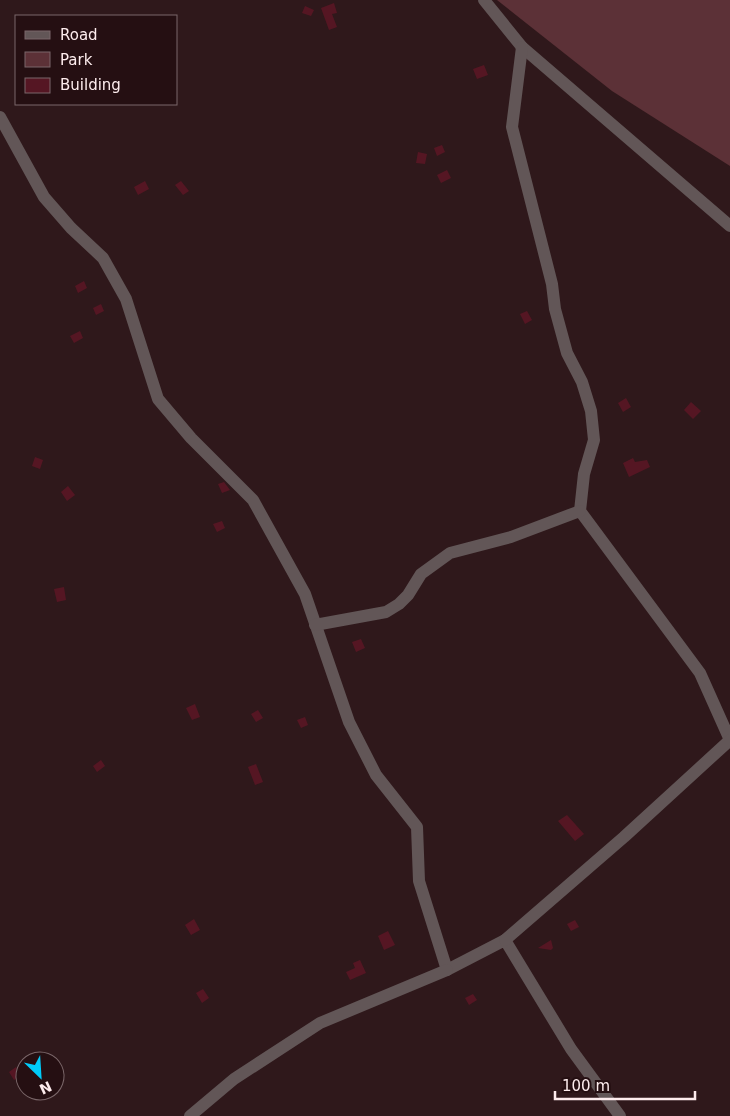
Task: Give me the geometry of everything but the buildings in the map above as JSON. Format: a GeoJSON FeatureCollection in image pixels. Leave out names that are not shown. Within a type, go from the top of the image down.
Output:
{"type":"FeatureCollection","features":[{"type":"Feature","properties":{"kind":"street"},"geometry":{"type":"LineString","coordinates":[[484,0],[522,47],[730,226]]}},
{"type":"Feature","properties":{"kind":"street"},"geometry":{"type":"LineString","coordinates":[[190,1116],[234,1079],[320,1023],[447,970],[505,940],[624,837],[730,740],[700,673],[580,510],[584,474],[594,440],[591,411],[582,382],[567,353],[552,284],[512,127],[522,47]]}},
{"type":"Feature","properties":{"kind":"street"},"geometry":{"type":"LineString","coordinates":[[0,117],[44,197],[71,228],[103,258],[126,299],[158,399],[191,438],[253,500],[305,594],[349,722],[376,775],[417,827],[419,881],[447,970]]}},
{"type":"Feature","properties":{"kind":"street"},"geometry":{"type":"LineString","coordinates":[[316,625],[386,612],[399,604],[408,595],[421,574],[450,553],[511,536],[580,510]]}},
{"type":"Feature","properties":{"kind":"street"},"geometry":{"type":"LineString","coordinates":[[505,940],[571,1049],[620,1116]]}},
{"type":"Feature","properties":{"kind":"green space"},"geometry":{"type":"Polygon","coordinates":[[[497,0],[730,0],[730,166],[612,91],[497,0]]]}}]}
